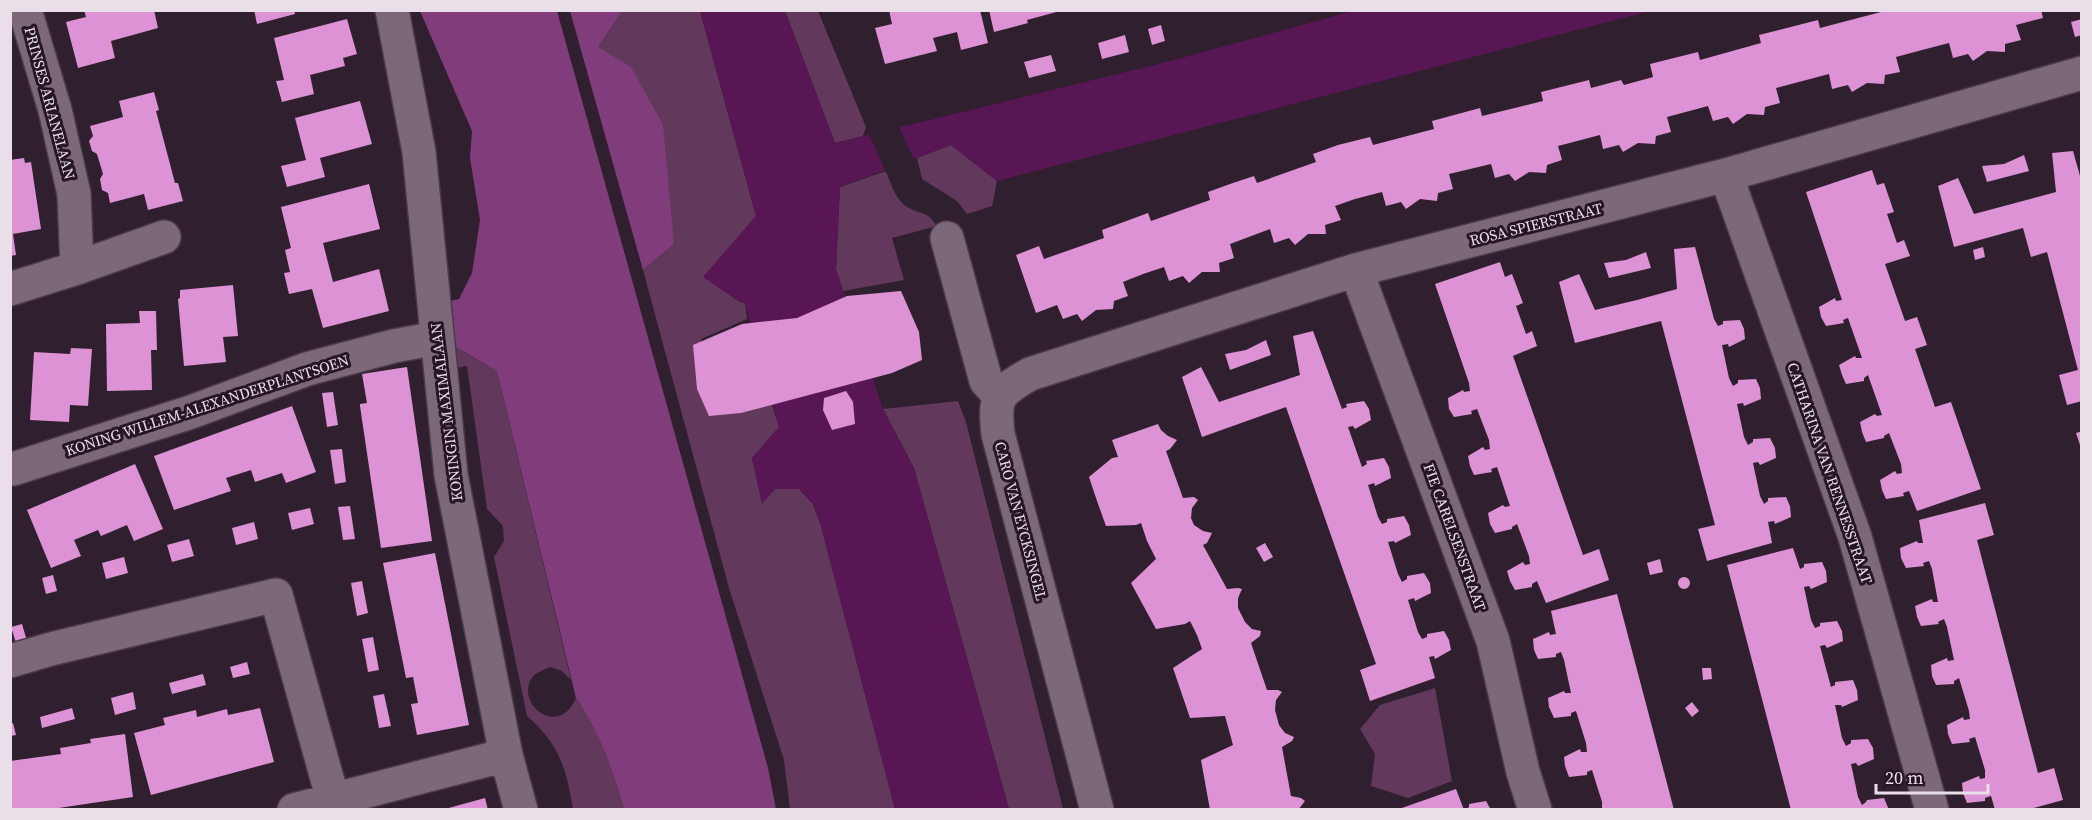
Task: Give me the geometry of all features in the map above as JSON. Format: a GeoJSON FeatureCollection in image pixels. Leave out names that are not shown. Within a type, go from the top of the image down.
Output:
{"type":"FeatureCollection","features":[{"type":"Feature","properties":{"kind":"street","name":"PRINSES ARIANELAAN"},"geometry":{"type":"LineString","coordinates":[[25,10],[55,110],[74,194],[77,268]]}},
{"type":"Feature","properties":{"kind":"street","name":"KONINGIN MAXIMALAAN"},"geometry":{"type":"LineString","coordinates":[[392,10],[419,152],[452,475],[506,755],[521,810]]}},
{"type":"Feature","properties":{"kind":"street","name":"ROSA SPIERSTRAAT"},"geometry":{"type":"LineString","coordinates":[[1000,396],[1014,383],[1030,374],[1356,270],[1726,175],[2082,73]]}},
{"type":"Feature","properties":{"kind":"street","name":"CATHARINA VAN RENNESSTRAAT"},"geometry":{"type":"LineString","coordinates":[[1726,175],[1855,537],[1932,810]]}},
{"type":"Feature","properties":{"kind":"street"},"geometry":{"type":"LineString","coordinates":[[10,289],[164,237]]}},
{"type":"Feature","properties":{"kind":"street"},"geometry":{"type":"LineString","coordinates":[[947,238],[986,381],[1000,396]]}},
{"type":"Feature","properties":{"kind":"street","name":"FIE CARELSENSTRAAT"},"geometry":{"type":"LineString","coordinates":[[1356,270],[1493,641],[1523,772],[1535,810]]}},
{"type":"Feature","properties":{"kind":"street","name":"KONING WILLEM-ALEXANDERPLANTSOEN"},"geometry":{"type":"LineString","coordinates":[[13,469],[191,412],[307,369],[394,346],[437,338]]}},
{"type":"Feature","properties":{"kind":"street","name":"CARO VAN EYCKSINGEL"},"geometry":{"type":"LineString","coordinates":[[1000,396],[995,409],[998,434],[1097,810]]}},
{"type":"Feature","properties":{"kind":"street"},"geometry":{"type":"LineString","coordinates":[[10,661],[276,595],[333,800]]}},
{"type":"Feature","properties":{"kind":"street"},"geometry":{"type":"LineString","coordinates":[[294,810],[506,755]]}},
{"type":"Feature","properties":{"kind":"shaded area"},"geometry":{"type":"Polygon","coordinates":[[[420,11],[557,11],[768,768],[776,809],[624,809],[604,752],[576,698],[497,371],[451,344],[447,302],[459,299],[472,273],[480,220],[470,158],[472,131],[420,11]]]}},
{"type":"Feature","properties":{"kind":"shaded area"},"geometry":{"type":"Polygon","coordinates":[[[570,11],[622,11],[598,47],[631,67],[663,125],[674,244],[643,270],[570,11]]]}},
{"type":"Feature","properties":{"kind":"shaded area"},"geometry":{"type":"Polygon","coordinates":[[[622,11],[700,11],[756,216],[704,277],[745,302],[747,319],[701,339],[718,405],[768,392],[779,427],[752,458],[762,503],[775,489],[799,489],[813,504],[821,526],[895,809],[790,809],[784,760],[729,588],[643,270],[674,244],[598,47],[622,11]]]}},
{"type":"Feature","properties":{"kind":"shaded area"},"geometry":{"type":"Polygon","coordinates":[[[700,11],[785,11],[835,143],[1159,64],[1353,11],[1650,11],[997,181],[951,145],[840,187],[836,269],[883,409],[914,468],[1009,810],[895,809],[821,526],[813,504],[799,489],[775,489],[762,504],[752,458],[779,427],[745,303],[741,303],[703,277],[756,216],[700,11]]]}},
{"type":"Feature","properties":{"kind":"shaded area"},"geometry":{"type":"Polygon","coordinates":[[[785,11],[818,11],[866,127],[863,136],[835,143],[785,11]]]}},
{"type":"Feature","properties":{"kind":"shaded area"},"geometry":{"type":"Polygon","coordinates":[[[951,145],[997,181],[992,206],[967,214],[957,201],[922,179],[917,158],[951,145]]]}},
{"type":"Feature","properties":{"kind":"shaded area"},"geometry":{"type":"Polygon","coordinates":[[[886,171],[894,192],[904,205],[927,215],[937,226],[892,238],[904,280],[843,291],[836,269],[840,187],[886,171]]]}},
{"type":"Feature","properties":{"kind":"shaded area"},"geometry":{"type":"Polygon","coordinates":[[[451,344],[497,371],[571,680],[562,671],[550,667],[533,676],[528,686],[529,696],[540,713],[549,716],[559,716],[568,710],[576,698],[604,752],[624,809],[573,809],[568,781],[560,758],[547,737],[527,716],[494,557],[504,541],[503,526],[487,509],[467,366],[454,368],[451,344]]]}},
{"type":"Feature","properties":{"kind":"shaded area"},"geometry":{"type":"Polygon","coordinates":[[[958,401],[966,422],[1063,809],[1009,809],[914,468],[883,409],[958,401]]]}},
{"type":"Feature","properties":{"kind":"shaded area"},"geometry":{"type":"Polygon","coordinates":[[[1435,688],[1452,781],[1408,798],[1371,786],[1375,754],[1360,729],[1380,705],[1435,688]]]}},
{"type":"Feature","properties":{"kind":"pier"},"geometry":{"type":"Polygon","coordinates":[[[898,124],[915,162],[886,173],[868,131],[898,124]]]}},
{"type":"Feature","properties":{"kind":"building"},"geometry":{"type":"Polygon","coordinates":[[[84,10],[154,10],[158,28],[111,41],[115,58],[78,68],[66,22],[86,17],[84,10]]]}},
{"type":"Feature","properties":{"kind":"building"},"geometry":{"type":"Polygon","coordinates":[[[254,10],[294,10],[295,14],[257,24],[254,10]]]}},
{"type":"Feature","properties":{"kind":"building"},"geometry":{"type":"Polygon","coordinates":[[[889,10],[980,10],[988,43],[961,50],[957,32],[933,38],[937,51],[885,64],[875,28],[892,24],[889,10]]]}},
{"type":"Feature","properties":{"kind":"building"},"geometry":{"type":"Polygon","coordinates":[[[989,10],[1060,10],[1060,11],[994,32],[989,10]]]}},
{"type":"Feature","properties":{"kind":"building"},"geometry":{"type":"Polygon","coordinates":[[[1881,10],[2041,10],[2043,18],[2016,25],[2021,40],[2005,44],[2005,52],[1987,51],[1973,61],[1968,54],[1953,58],[1949,43],[1896,57],[1900,72],[1885,75],[1884,84],[1867,83],[1852,92],[1848,85],[1832,89],[1829,74],[1776,88],[1780,103],[1765,107],[1764,115],[1747,114],[1733,124],[1728,117],[1713,121],[1708,106],[1667,117],[1671,132],[1656,136],[1655,144],[1638,143],[1623,152],[1619,145],[1603,149],[1600,135],[1558,146],[1562,160],[1547,165],[1546,173],[1529,172],[1515,181],[1509,174],[1495,178],[1491,164],[1449,174],[1453,189],[1438,193],[1437,201],[1420,199],[1406,209],[1401,202],[1386,206],[1382,192],[1355,199],[1335,206],[1341,220],[1325,225],[1326,234],[1308,234],[1295,245],[1289,238],[1274,243],[1270,229],[1230,244],[1234,258],[1219,263],[1220,272],[1202,272],[1189,283],[1183,276],[1169,281],[1164,267],[1143,274],[1123,282],[1128,296],[1114,301],[1113,309],[1096,310],[1082,321],[1077,314],[1063,319],[1057,305],[1036,313],[1016,255],[1039,246],[1044,259],[1104,238],[1102,230],[1148,213],[1151,221],[1210,200],[1208,192],[1230,184],[1254,176],[1257,183],[1316,162],[1313,154],[1338,145],[1370,137],[1373,145],[1434,129],[1432,121],[1480,108],[1482,116],[1543,101],[1541,92],[1589,80],[1591,88],[1621,80],[1624,85],[1653,77],[1650,64],[1698,52],[1700,60],[1761,43],[1759,35],[1818,20],[1820,28],[1881,12],[1881,10]]]}},
{"type":"Feature","properties":{"kind":"building"},"geometry":{"type":"Polygon","coordinates":[[[347,19],[357,54],[343,58],[345,66],[310,75],[314,94],[282,102],[276,81],[284,80],[274,38],[347,19]]]}},
{"type":"Feature","properties":{"kind":"building"},"geometry":{"type":"Polygon","coordinates":[[[2082,19],[2082,35],[2075,37],[2071,22],[2082,19]]]}},
{"type":"Feature","properties":{"kind":"building"},"geometry":{"type":"Polygon","coordinates":[[[1161,25],[1165,41],[1152,45],[1148,29],[1161,25]]]}},
{"type":"Feature","properties":{"kind":"building"},"geometry":{"type":"Polygon","coordinates":[[[1125,35],[1129,52],[1102,59],[1098,43],[1125,35]]]}},
{"type":"Feature","properties":{"kind":"building"},"geometry":{"type":"Polygon","coordinates":[[[1051,55],[1056,71],[1029,78],[1024,62],[1051,55]]]}},
{"type":"Feature","properties":{"kind":"building"},"geometry":{"type":"Polygon","coordinates":[[[154,92],[159,110],[156,111],[175,183],[178,183],[183,201],[148,210],[144,194],[110,203],[108,193],[102,190],[100,179],[103,174],[97,154],[92,151],[89,141],[93,136],[90,126],[123,117],[119,101],[154,92]]]}},
{"type":"Feature","properties":{"kind":"building"},"geometry":{"type":"Polygon","coordinates":[[[360,101],[372,144],[320,158],[325,177],[287,187],[281,166],[306,160],[295,118],[360,101]]]}},
{"type":"Feature","properties":{"kind":"building"},"geometry":{"type":"Polygon","coordinates":[[[2073,151],[2082,183],[2082,401],[2067,405],[2059,375],[2078,370],[2047,252],[2031,257],[2023,228],[1954,247],[1938,186],[1958,178],[1974,214],[2056,192],[2052,153],[2073,151]]]}},
{"type":"Feature","properties":{"kind":"building"},"geometry":{"type":"Polygon","coordinates":[[[2024,155],[2029,171],[1987,182],[1982,166],[2004,164],[2024,155]]]}},
{"type":"Feature","properties":{"kind":"building"},"geometry":{"type":"Polygon","coordinates":[[[24,158],[25,163],[31,162],[41,229],[13,234],[16,255],[10,256],[10,160],[24,158]]]}},
{"type":"Feature","properties":{"kind":"building"},"geometry":{"type":"Polygon","coordinates":[[[1872,170],[1877,185],[1884,183],[1894,212],[1887,214],[1897,243],[1904,240],[1910,256],[1885,264],[1905,321],[1917,317],[1927,345],[1915,349],[1935,407],[1951,402],[1981,489],[1917,511],[1909,491],[1903,493],[1904,496],[1886,499],[1880,480],[1895,471],[1897,474],[1902,473],[1901,464],[1889,433],[1884,438],[1866,442],[1860,422],[1875,414],[1882,415],[1868,375],[1864,381],[1846,384],[1842,375],[1839,365],[1855,356],[1862,358],[1848,318],[1843,320],[1844,323],[1826,326],[1819,307],[1835,298],[1836,301],[1842,300],[1806,192],[1872,170]]]}},
{"type":"Feature","properties":{"kind":"building"},"geometry":{"type":"Polygon","coordinates":[[[369,184],[380,229],[323,243],[333,282],[379,269],[389,311],[323,328],[312,289],[289,294],[284,273],[290,272],[285,250],[291,248],[281,207],[369,184]]]}},
{"type":"Feature","properties":{"kind":"building"},"geometry":{"type":"Polygon","coordinates":[[[1695,247],[1714,319],[1718,326],[1723,324],[1723,321],[1740,320],[1744,329],[1745,339],[1729,347],[1728,344],[1722,345],[1729,378],[1733,386],[1738,383],[1738,380],[1756,379],[1760,388],[1761,399],[1744,406],[1743,403],[1737,404],[1748,445],[1753,442],[1753,439],[1770,438],[1775,448],[1776,458],[1760,465],[1758,462],[1753,463],[1760,496],[1764,504],[1768,498],[1786,497],[1791,517],[1775,524],[1774,521],[1768,522],[1772,543],[1707,561],[1698,529],[1715,525],[1661,321],[1575,343],[1559,282],[1579,274],[1595,310],[1637,300],[1677,289],[1674,249],[1695,247]]]}},
{"type":"Feature","properties":{"kind":"building"},"geometry":{"type":"Polygon","coordinates":[[[1983,247],[1985,257],[1975,260],[1973,250],[1983,247]]]}},
{"type":"Feature","properties":{"kind":"building"},"geometry":{"type":"Polygon","coordinates":[[[1646,252],[1651,268],[1609,278],[1604,263],[1626,260],[1646,252]]]}},
{"type":"Feature","properties":{"kind":"building"},"geometry":{"type":"Polygon","coordinates":[[[1500,262],[1505,277],[1512,274],[1523,303],[1516,306],[1526,334],[1532,331],[1537,346],[1513,356],[1583,555],[1599,549],[1609,580],[1546,603],[1537,581],[1532,584],[1532,587],[1515,590],[1510,581],[1507,571],[1523,562],[1525,565],[1530,564],[1529,556],[1517,524],[1512,529],[1495,533],[1490,524],[1488,513],[1503,505],[1510,506],[1497,467],[1491,469],[1492,472],[1474,475],[1470,466],[1468,456],[1483,447],[1485,450],[1490,449],[1489,440],[1477,409],[1471,411],[1472,414],[1454,417],[1449,409],[1448,398],[1463,390],[1464,392],[1470,391],[1435,284],[1500,262]]]}},
{"type":"Feature","properties":{"kind":"building"},"geometry":{"type":"Polygon","coordinates":[[[233,285],[238,336],[223,337],[226,362],[184,366],[178,299],[180,290],[233,285]]]}},
{"type":"Feature","properties":{"kind":"building"},"geometry":{"type":"Polygon","coordinates":[[[901,291],[919,332],[922,360],[892,373],[741,413],[709,416],[697,389],[693,345],[742,324],[797,318],[847,296],[901,291]]]}},
{"type":"Feature","properties":{"kind":"building"},"geometry":{"type":"Polygon","coordinates":[[[139,311],[156,311],[157,350],[151,350],[152,390],[107,391],[106,324],[140,323],[139,311]]]}},
{"type":"Feature","properties":{"kind":"building"},"geometry":{"type":"Polygon","coordinates":[[[1313,331],[1342,409],[1347,407],[1346,404],[1364,401],[1369,409],[1371,420],[1355,429],[1353,426],[1348,427],[1362,467],[1367,464],[1366,461],[1384,458],[1389,467],[1391,478],[1375,486],[1374,483],[1368,485],[1382,524],[1387,522],[1387,519],[1404,516],[1409,525],[1411,535],[1395,543],[1394,541],[1388,542],[1398,574],[1402,582],[1407,579],[1407,576],[1424,573],[1430,583],[1431,593],[1415,601],[1414,598],[1408,600],[1418,632],[1422,639],[1427,637],[1427,634],[1444,631],[1451,650],[1435,659],[1434,656],[1429,657],[1435,678],[1370,701],[1360,670],[1376,664],[1286,407],[1202,437],[1182,377],[1201,367],[1219,402],[1300,375],[1293,336],[1313,331]]]}},
{"type":"Feature","properties":{"kind":"building"},"geometry":{"type":"Polygon","coordinates":[[[1266,340],[1271,355],[1230,370],[1225,354],[1246,350],[1266,340]]]}},
{"type":"Feature","properties":{"kind":"building"},"geometry":{"type":"Polygon","coordinates":[[[71,348],[92,349],[88,406],[70,405],[69,422],[30,420],[34,352],[70,354],[71,348]]]}},
{"type":"Feature","properties":{"kind":"building"},"geometry":{"type":"Polygon","coordinates":[[[407,367],[432,541],[381,548],[360,406],[360,404],[367,403],[362,374],[407,367]]]}},
{"type":"Feature","properties":{"kind":"building"},"geometry":{"type":"Polygon","coordinates":[[[846,391],[853,402],[855,424],[832,430],[823,410],[824,398],[846,391]]]}},
{"type":"Feature","properties":{"kind":"building"},"geometry":{"type":"Polygon","coordinates":[[[333,392],[338,425],[327,427],[322,393],[333,392]]]}},
{"type":"Feature","properties":{"kind":"building"},"geometry":{"type":"Polygon","coordinates":[[[292,406],[316,472],[286,483],[282,473],[255,482],[251,470],[226,478],[231,491],[174,510],[154,456],[292,406]]]}},
{"type":"Feature","properties":{"kind":"building"},"geometry":{"type":"Polygon","coordinates":[[[1158,424],[1168,436],[1177,440],[1166,451],[1183,498],[1194,497],[1198,500],[1192,508],[1191,518],[1194,525],[1203,531],[1212,533],[1207,543],[1203,545],[1227,589],[1242,589],[1238,598],[1238,608],[1245,622],[1252,629],[1261,631],[1260,636],[1251,643],[1267,690],[1282,692],[1276,700],[1275,710],[1279,725],[1285,733],[1294,737],[1282,747],[1291,796],[1305,801],[1298,810],[1210,810],[1201,760],[1233,745],[1225,716],[1190,718],[1173,668],[1202,649],[1197,635],[1190,621],[1156,629],[1131,583],[1156,559],[1141,523],[1106,526],[1089,477],[1112,458],[1118,457],[1112,440],[1158,424]]]}},
{"type":"Feature","properties":{"kind":"building"},"geometry":{"type":"Polygon","coordinates":[[[2082,431],[2082,448],[2081,448],[2076,433],[2082,431]]]}},
{"type":"Feature","properties":{"kind":"building"},"geometry":{"type":"Polygon","coordinates":[[[342,449],[346,482],[335,484],[330,450],[342,449]]]}},
{"type":"Feature","properties":{"kind":"building"},"geometry":{"type":"Polygon","coordinates":[[[135,464],[163,529],[134,541],[127,525],[101,536],[98,530],[74,540],[81,556],[51,568],[27,510],[135,464]]]}},
{"type":"Feature","properties":{"kind":"building"},"geometry":{"type":"Polygon","coordinates":[[[1985,503],[1994,535],[1977,540],[2038,773],[2054,768],[2063,800],[2026,810],[1995,810],[1991,796],[1985,798],[1985,801],[1967,803],[1962,783],[1979,776],[1980,779],[1985,778],[1985,770],[1975,737],[1969,739],[1970,742],[1952,744],[1948,734],[1947,725],[1963,717],[1964,720],[1970,719],[1959,678],[1954,681],[1954,684],[1936,685],[1932,676],[1931,665],[1947,658],[1948,661],[1954,660],[1944,619],[1938,622],[1939,624],[1921,626],[1917,617],[1915,606],[1932,599],[1933,602],[1938,602],[1932,569],[1929,561],[1923,563],[1924,566],[1906,568],[1901,558],[1900,548],[1917,541],[1923,543],[1919,520],[1985,503]]]}},
{"type":"Feature","properties":{"kind":"building"},"geometry":{"type":"Polygon","coordinates":[[[350,506],[355,539],[343,540],[338,507],[350,506]]]}},
{"type":"Feature","properties":{"kind":"building"},"geometry":{"type":"Polygon","coordinates":[[[310,508],[314,524],[292,530],[288,513],[310,508]]]}},
{"type":"Feature","properties":{"kind":"building"},"geometry":{"type":"Polygon","coordinates":[[[254,522],[258,539],[236,545],[232,528],[254,522]]]}},
{"type":"Feature","properties":{"kind":"building"},"geometry":{"type":"Polygon","coordinates":[[[189,539],[194,556],[172,562],[167,545],[189,539]]]}},
{"type":"Feature","properties":{"kind":"building"},"geometry":{"type":"Polygon","coordinates":[[[1265,543],[1273,557],[1264,562],[1256,548],[1265,543]]]}},
{"type":"Feature","properties":{"kind":"building"},"geometry":{"type":"Polygon","coordinates":[[[1793,548],[1800,569],[1804,567],[1804,564],[1822,562],[1826,571],[1827,582],[1811,589],[1809,586],[1804,587],[1815,628],[1820,626],[1820,623],[1837,621],[1842,631],[1843,641],[1827,648],[1825,645],[1820,646],[1831,687],[1835,685],[1835,682],[1853,680],[1857,690],[1858,700],[1842,707],[1835,705],[1842,738],[1846,746],[1851,743],[1851,740],[1868,739],[1873,748],[1874,759],[1858,766],[1856,763],[1851,764],[1858,797],[1862,805],[1867,800],[1884,798],[1889,810],[1791,810],[1727,565],[1793,548]]]}},
{"type":"Feature","properties":{"kind":"building"},"geometry":{"type":"Polygon","coordinates":[[[435,553],[469,725],[417,735],[411,704],[418,703],[413,677],[406,678],[383,563],[435,553]]]}},
{"type":"Feature","properties":{"kind":"building"},"geometry":{"type":"Polygon","coordinates":[[[124,557],[128,573],[106,579],[102,563],[124,557]]]}},
{"type":"Feature","properties":{"kind":"building"},"geometry":{"type":"Polygon","coordinates":[[[1660,559],[1663,572],[1650,575],[1647,563],[1660,559]]]}},
{"type":"Feature","properties":{"kind":"building"},"geometry":{"type":"Polygon","coordinates":[[[53,575],[57,591],[46,594],[42,578],[53,575]]]}},
{"type":"Feature","properties":{"kind":"building"},"geometry":{"type":"Polygon","coordinates":[[[1686,577],[1689,578],[1689,588],[1682,589],[1679,588],[1678,581],[1679,578],[1686,577]]]}},
{"type":"Feature","properties":{"kind":"building"},"geometry":{"type":"Polygon","coordinates":[[[362,581],[368,613],[357,616],[351,583],[362,581]]]}},
{"type":"Feature","properties":{"kind":"building"},"geometry":{"type":"Polygon","coordinates":[[[1617,594],[1674,810],[1602,810],[1602,802],[1592,770],[1587,772],[1587,775],[1569,777],[1565,766],[1564,757],[1580,749],[1581,752],[1587,752],[1576,711],[1571,713],[1571,716],[1554,718],[1549,707],[1548,698],[1564,691],[1571,693],[1564,660],[1561,652],[1556,654],[1556,657],[1538,659],[1533,639],[1549,632],[1550,635],[1556,634],[1551,611],[1617,594]]]}},
{"type":"Feature","properties":{"kind":"building"},"geometry":{"type":"Polygon","coordinates":[[[22,624],[27,641],[16,643],[11,627],[22,624]]]}},
{"type":"Feature","properties":{"kind":"building"},"geometry":{"type":"Polygon","coordinates":[[[373,637],[379,670],[368,672],[362,639],[373,637]]]}},
{"type":"Feature","properties":{"kind":"building"},"geometry":{"type":"Polygon","coordinates":[[[247,662],[250,674],[233,678],[230,667],[247,662]]]}},
{"type":"Feature","properties":{"kind":"building"},"geometry":{"type":"Polygon","coordinates":[[[1702,668],[1711,668],[1712,679],[1703,680],[1702,668]]]}},
{"type":"Feature","properties":{"kind":"building"},"geometry":{"type":"Polygon","coordinates":[[[203,674],[206,685],[172,694],[169,683],[203,674]]]}},
{"type":"Feature","properties":{"kind":"building"},"geometry":{"type":"Polygon","coordinates":[[[133,692],[136,709],[115,715],[111,698],[133,692]]]}},
{"type":"Feature","properties":{"kind":"building"},"geometry":{"type":"Polygon","coordinates":[[[384,694],[391,726],[379,728],[373,696],[384,694]]]}},
{"type":"Feature","properties":{"kind":"building"},"geometry":{"type":"Polygon","coordinates":[[[1692,702],[1699,711],[1692,717],[1685,708],[1692,702]]]}},
{"type":"Feature","properties":{"kind":"building"},"geometry":{"type":"Polygon","coordinates":[[[72,708],[75,719],[42,728],[40,717],[72,708]]]}},
{"type":"Feature","properties":{"kind":"building"},"geometry":{"type":"Polygon","coordinates":[[[260,708],[274,762],[151,795],[134,733],[165,725],[163,718],[196,710],[197,717],[227,709],[228,715],[260,708]]]}},
{"type":"Feature","properties":{"kind":"building"},"geometry":{"type":"Polygon","coordinates":[[[13,723],[16,735],[10,736],[10,724],[13,723]]]}},
{"type":"Feature","properties":{"kind":"building"},"geometry":{"type":"Polygon","coordinates":[[[125,734],[133,797],[45,810],[10,810],[10,761],[61,754],[60,748],[91,743],[90,739],[125,734]]]}},
{"type":"Feature","properties":{"kind":"building"},"geometry":{"type":"Polygon","coordinates":[[[1456,789],[1464,810],[1399,810],[1399,809],[1456,789]]]}},
{"type":"Feature","properties":{"kind":"building"},"geometry":{"type":"Polygon","coordinates":[[[485,798],[488,810],[445,810],[445,809],[485,798]]]}},
{"type":"Feature","properties":{"kind":"building"},"geometry":{"type":"Polygon","coordinates":[[[1486,801],[1491,810],[1465,810],[1469,804],[1486,801]]]}}]}
